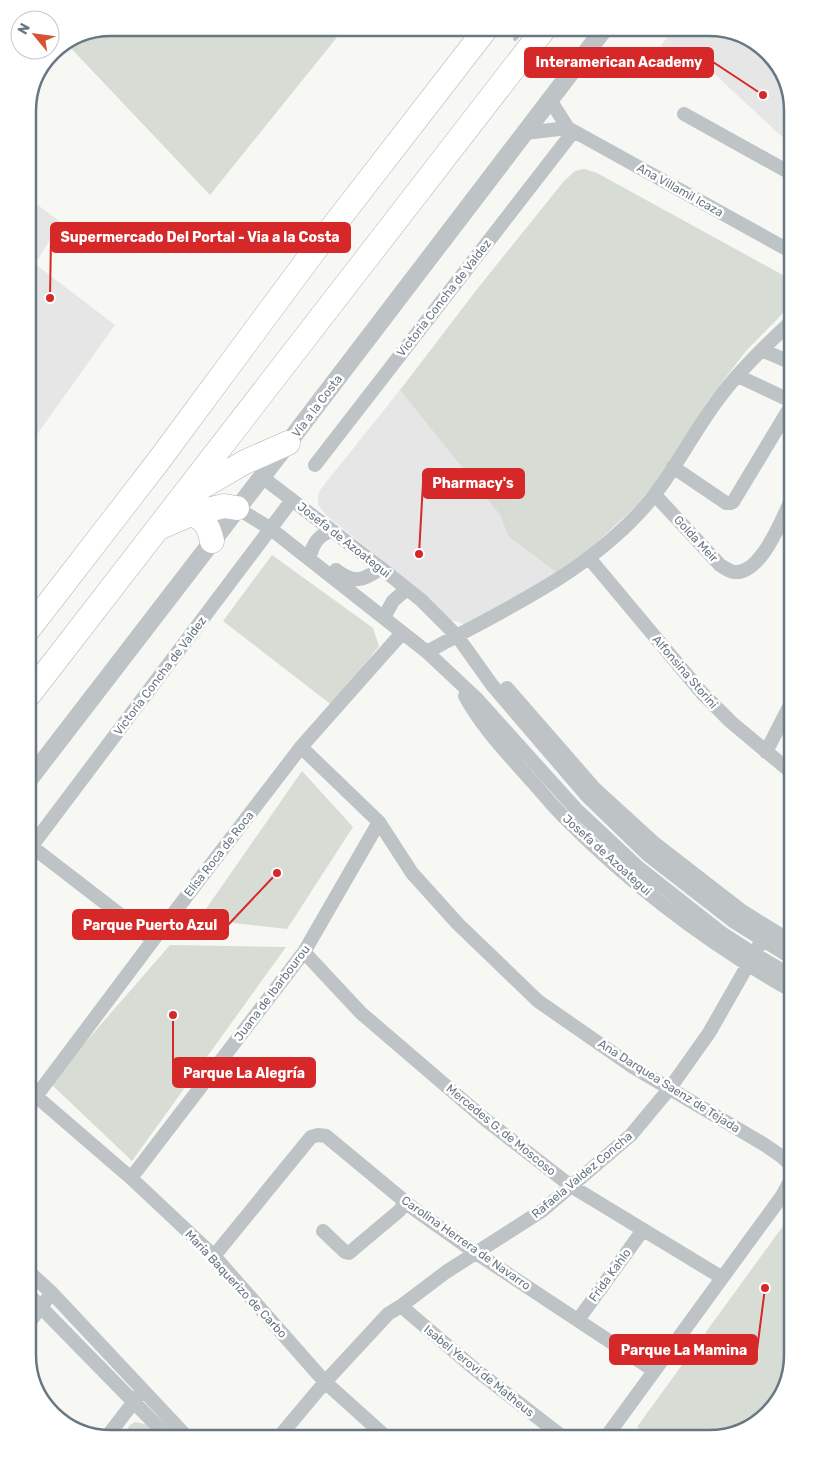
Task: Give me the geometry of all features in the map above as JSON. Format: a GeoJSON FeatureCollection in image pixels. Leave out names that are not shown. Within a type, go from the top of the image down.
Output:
{"type":"FeatureCollection","features":[{"type":"Feature","properties":{"kind":"highway"},"geometry":{"type":"LineString","coordinates":[[36,620],[157,463],[321,241],[480,36]]}},
{"type":"Feature","properties":{"kind":"highway"},"geometry":{"type":"LineString","coordinates":[[185,507],[539,36]]}},
{"type":"Feature","properties":{"kind":"highway"},"geometry":{"type":"LineString","coordinates":[[36,686],[159,528],[245,462],[288,442]]}},
{"type":"Feature","properties":{"kind":"highway"},"geometry":{"type":"LineString","coordinates":[[185,507],[224,506],[237,508]]}},
{"type":"Feature","properties":{"kind":"highway"},"geometry":{"type":"LineString","coordinates":[[185,507],[207,525],[212,541]]}},
{"type":"Feature","properties":{"kind":"street","name":"Vía a la Costa"},"geometry":{"type":"LineString","coordinates":[[36,771],[599,36]]}},
{"type":"Feature","properties":{"kind":"street","name":"Ana Villamil Icaza"},"geometry":{"type":"LineString","coordinates":[[550,100],[570,130],[784,248]]}},
{"type":"Feature","properties":{"kind":"street"},"geometry":{"type":"LineString","coordinates":[[684,114],[784,170]]}},
{"type":"Feature","properties":{"kind":"street"},"geometry":{"type":"LineString","coordinates":[[525,133],[570,130]]}},
{"type":"Feature","properties":{"kind":"street","name":"Victoria Concha de Valdez"},"geometry":{"type":"LineString","coordinates":[[315,465],[570,130]]}},
{"type":"Feature","properties":{"kind":"street"},"geometry":{"type":"LineString","coordinates":[[427,652],[498,616],[570,572],[622,531],[655,495],[720,397],[784,328]]}},
{"type":"Feature","properties":{"kind":"street"},"geometry":{"type":"LineString","coordinates":[[762,350],[784,360]]}},
{"type":"Feature","properties":{"kind":"street"},"geometry":{"type":"LineString","coordinates":[[738,376],[784,398]]}},
{"type":"Feature","properties":{"kind":"street"},"geometry":{"type":"LineString","coordinates":[[673,467],[726,502],[733,502],[784,417]]}},
{"type":"Feature","properties":{"kind":"street","name":"Josefa de Azoategui"},"geometry":{"type":"LineString","coordinates":[[262,477],[421,600],[457,636],[523,722],[586,796],[648,855],[733,921],[784,940]]}},
{"type":"Feature","properties":{"kind":"street","name":"Golda Meir"},"geometry":{"type":"LineString","coordinates":[[655,495],[720,565],[737,572],[748,570],[758,562],[784,513]]}},
{"type":"Feature","properties":{"kind":"street","name":"Victoria Concha de Valdez"},"geometry":{"type":"LineString","coordinates":[[36,840],[292,500]]}},
{"type":"Feature","properties":{"kind":"street","name":"Josefa de Azoategui"},"geometry":{"type":"LineString","coordinates":[[237,508],[271,529],[427,652],[509,734],[576,810],[609,841],[751,960],[784,985]]}},
{"type":"Feature","properties":{"kind":"street"},"geometry":{"type":"LineString","coordinates":[[333,531],[325,532],[317,539],[312,548],[311,561],[325,562],[345,577],[354,580],[382,568]]}},
{"type":"Feature","properties":{"kind":"street","name":"Alfonsina Storini"},"geometry":{"type":"LineString","coordinates":[[589,558],[702,693],[731,722],[784,767]]}},
{"type":"Feature","properties":{"kind":"street"},"geometry":{"type":"LineString","coordinates":[[384,617],[393,601],[407,589]]}},
{"type":"Feature","properties":{"kind":"street","name":"Elisa Roca de Roca"},"geometry":{"type":"LineString","coordinates":[[36,1097],[301,747],[402,633]]}},
{"type":"Feature","properties":{"kind":"street"},"geometry":{"type":"LineString","coordinates":[[766,752],[784,717]]}},
{"type":"Feature","properties":{"kind":"street","name":"Ana Darquea Saenz de Tejada"},"geometry":{"type":"LineString","coordinates":[[301,747],[379,822],[419,880],[458,924],[538,1001],[633,1067],[765,1145],[784,1159]]}},
{"type":"Feature","properties":{"kind":"street","name":"Juana de Ibarbourou"},"geometry":{"type":"LineString","coordinates":[[131,1178],[304,952],[379,822]]}},
{"type":"Feature","properties":{"kind":"street"},"geometry":{"type":"LineString","coordinates":[[36,854],[153,940]]}},
{"type":"Feature","properties":{"kind":"street","name":"Josefa de Azoategui"},"geometry":{"type":"LineString","coordinates":[[766,934],[784,951]]}},
{"type":"Feature","properties":{"kind":"street","name":"Rafaela Valdez Concha"},"geometry":{"type":"LineString","coordinates":[[285,1430],[325,1382],[388,1314],[446,1272],[543,1210],[631,1135],[670,1088],[709,1033],[766,934]]}},
{"type":"Feature","properties":{"kind":"street","name":"Mercedes G. de Moscoso"},"geometry":{"type":"LineString","coordinates":[[304,952],[361,1012],[487,1121],[571,1186],[722,1277]]}},
{"type":"Feature","properties":{"kind":"street","name":"Josefa de Azoategui"},"geometry":{"type":"LineString","coordinates":[[751,960],[784,973]]}},
{"type":"Feature","properties":{"kind":"street","name":"María Baquerizo de Carbo"},"geometry":{"type":"LineString","coordinates":[[36,1105],[131,1178],[214,1256],[325,1382],[378,1430]]}},
{"type":"Feature","properties":{"kind":"street","name":"Carolina Herrera de Navarro"},"geometry":{"type":"LineString","coordinates":[[214,1256],[311,1137],[318,1135],[326,1136],[406,1202],[476,1253],[653,1370]]}},
{"type":"Feature","properties":{"kind":"street","name":"Ana Darquea Saenz de Tejada"},"geometry":{"type":"LineString","coordinates":[[722,1277],[784,1192]]}},
{"type":"Feature","properties":{"kind":"street"},"geometry":{"type":"LineString","coordinates":[[323,1231],[345,1252],[349,1253],[406,1202]]}},
{"type":"Feature","properties":{"kind":"street","name":"Frida Kahlo"},"geometry":{"type":"LineString","coordinates":[[578,1320],[643,1230]]}},
{"type":"Feature","properties":{"kind":"street"},"geometry":{"type":"LineString","coordinates":[[613,1430],[653,1370],[722,1277]]}},
{"type":"Feature","properties":{"kind":"street"},"geometry":{"type":"LineString","coordinates":[[36,1278],[52,1293],[138,1396],[163,1430]]}},
{"type":"Feature","properties":{"kind":"street"},"geometry":{"type":"LineString","coordinates":[[36,1313],[52,1293]]}},
{"type":"Feature","properties":{"kind":"street"},"geometry":{"type":"LineString","coordinates":[[36,1301],[138,1396],[178,1430]]}},
{"type":"Feature","properties":{"kind":"street","name":"Isabel Yerovi de Matheus"},"geometry":{"type":"LineString","coordinates":[[401,1306],[476,1370],[554,1430]]}},
{"type":"Feature","properties":{"kind":"street"},"geometry":{"type":"LineString","coordinates":[[112,1430],[138,1396]]}},
{"type":"Feature","properties":{"kind":"shaded area"},"geometry":{"type":"Polygon","coordinates":[[[111,36],[338,36],[210,195],[71,48],[82,42],[111,36]]]}},
{"type":"Feature","properties":{"kind":"shaded area"},"geometry":{"type":"Polygon","coordinates":[[[668,36],[714,36],[733,40],[751,49],[765,62],[776,78],[783,101],[784,139],[706,66],[661,46],[668,36]]]}},
{"type":"Feature","properties":{"kind":"shaded area"},"geometry":{"type":"Polygon","coordinates":[[[584,169],[597,173],[784,276],[784,312],[746,351],[706,403],[662,475],[635,507],[592,547],[556,572],[508,536],[500,515],[400,390],[478,288],[564,181],[575,171],[584,169]]]}},
{"type":"Feature","properties":{"kind":"shaded area"},"geometry":{"type":"Polygon","coordinates":[[[36,204],[61,222],[36,262],[36,204]]]}},
{"type":"Feature","properties":{"kind":"shaded area"},"geometry":{"type":"Polygon","coordinates":[[[36,265],[115,325],[36,436],[36,265]]]}},
{"type":"Feature","properties":{"kind":"shaded area"},"geometry":{"type":"Polygon","coordinates":[[[400,390],[500,515],[508,536],[556,572],[474,623],[464,624],[448,619],[380,558],[327,516],[318,505],[320,490],[400,390]]]}},
{"type":"Feature","properties":{"kind":"shaded area"},"geometry":{"type":"Polygon","coordinates":[[[272,555],[373,628],[379,646],[333,706],[223,621],[272,555]]]}},
{"type":"Feature","properties":{"kind":"shaded area"},"geometry":{"type":"Polygon","coordinates":[[[302,771],[353,827],[287,929],[199,919],[302,771]]]}},
{"type":"Feature","properties":{"kind":"shaded area"},"geometry":{"type":"Polygon","coordinates":[[[170,945],[286,947],[132,1161],[50,1083],[170,945]]]}},
{"type":"Feature","properties":{"kind":"shaded area"},"geometry":{"type":"Polygon","coordinates":[[[784,1225],[784,1355],[781,1374],[774,1392],[765,1404],[751,1417],[728,1427],[709,1430],[642,1430],[637,1427],[784,1225]]]}},
{"type":"Feature","properties":{"kind":"shaded area"},"geometry":{"type":"Polygon","coordinates":[[[135,1422],[145,1424],[152,1430],[127,1430],[135,1422]]]}},
{"type":"Feature","properties":{"kind":"place","name":"Interamerican Academy"},"geometry":{"type":"Point","coordinates":[763,95]}},
{"type":"Feature","properties":{"kind":"place","name":"Supermercado Del Portal - Via a la Costa"},"geometry":{"type":"Point","coordinates":[50,298]}},
{"type":"Feature","properties":{"kind":"place","name":"Pharmacy's"},"geometry":{"type":"Point","coordinates":[419,554]}},
{"type":"Feature","properties":{"kind":"place","name":"Parque Puerto Azul"},"geometry":{"type":"Point","coordinates":[277,873]}},
{"type":"Feature","properties":{"kind":"place","name":"Parque La Alegría"},"geometry":{"type":"Point","coordinates":[173,1015]}},
{"type":"Feature","properties":{"kind":"place","name":"Parque La Mamina"},"geometry":{"type":"Point","coordinates":[765,1288]}}]}
